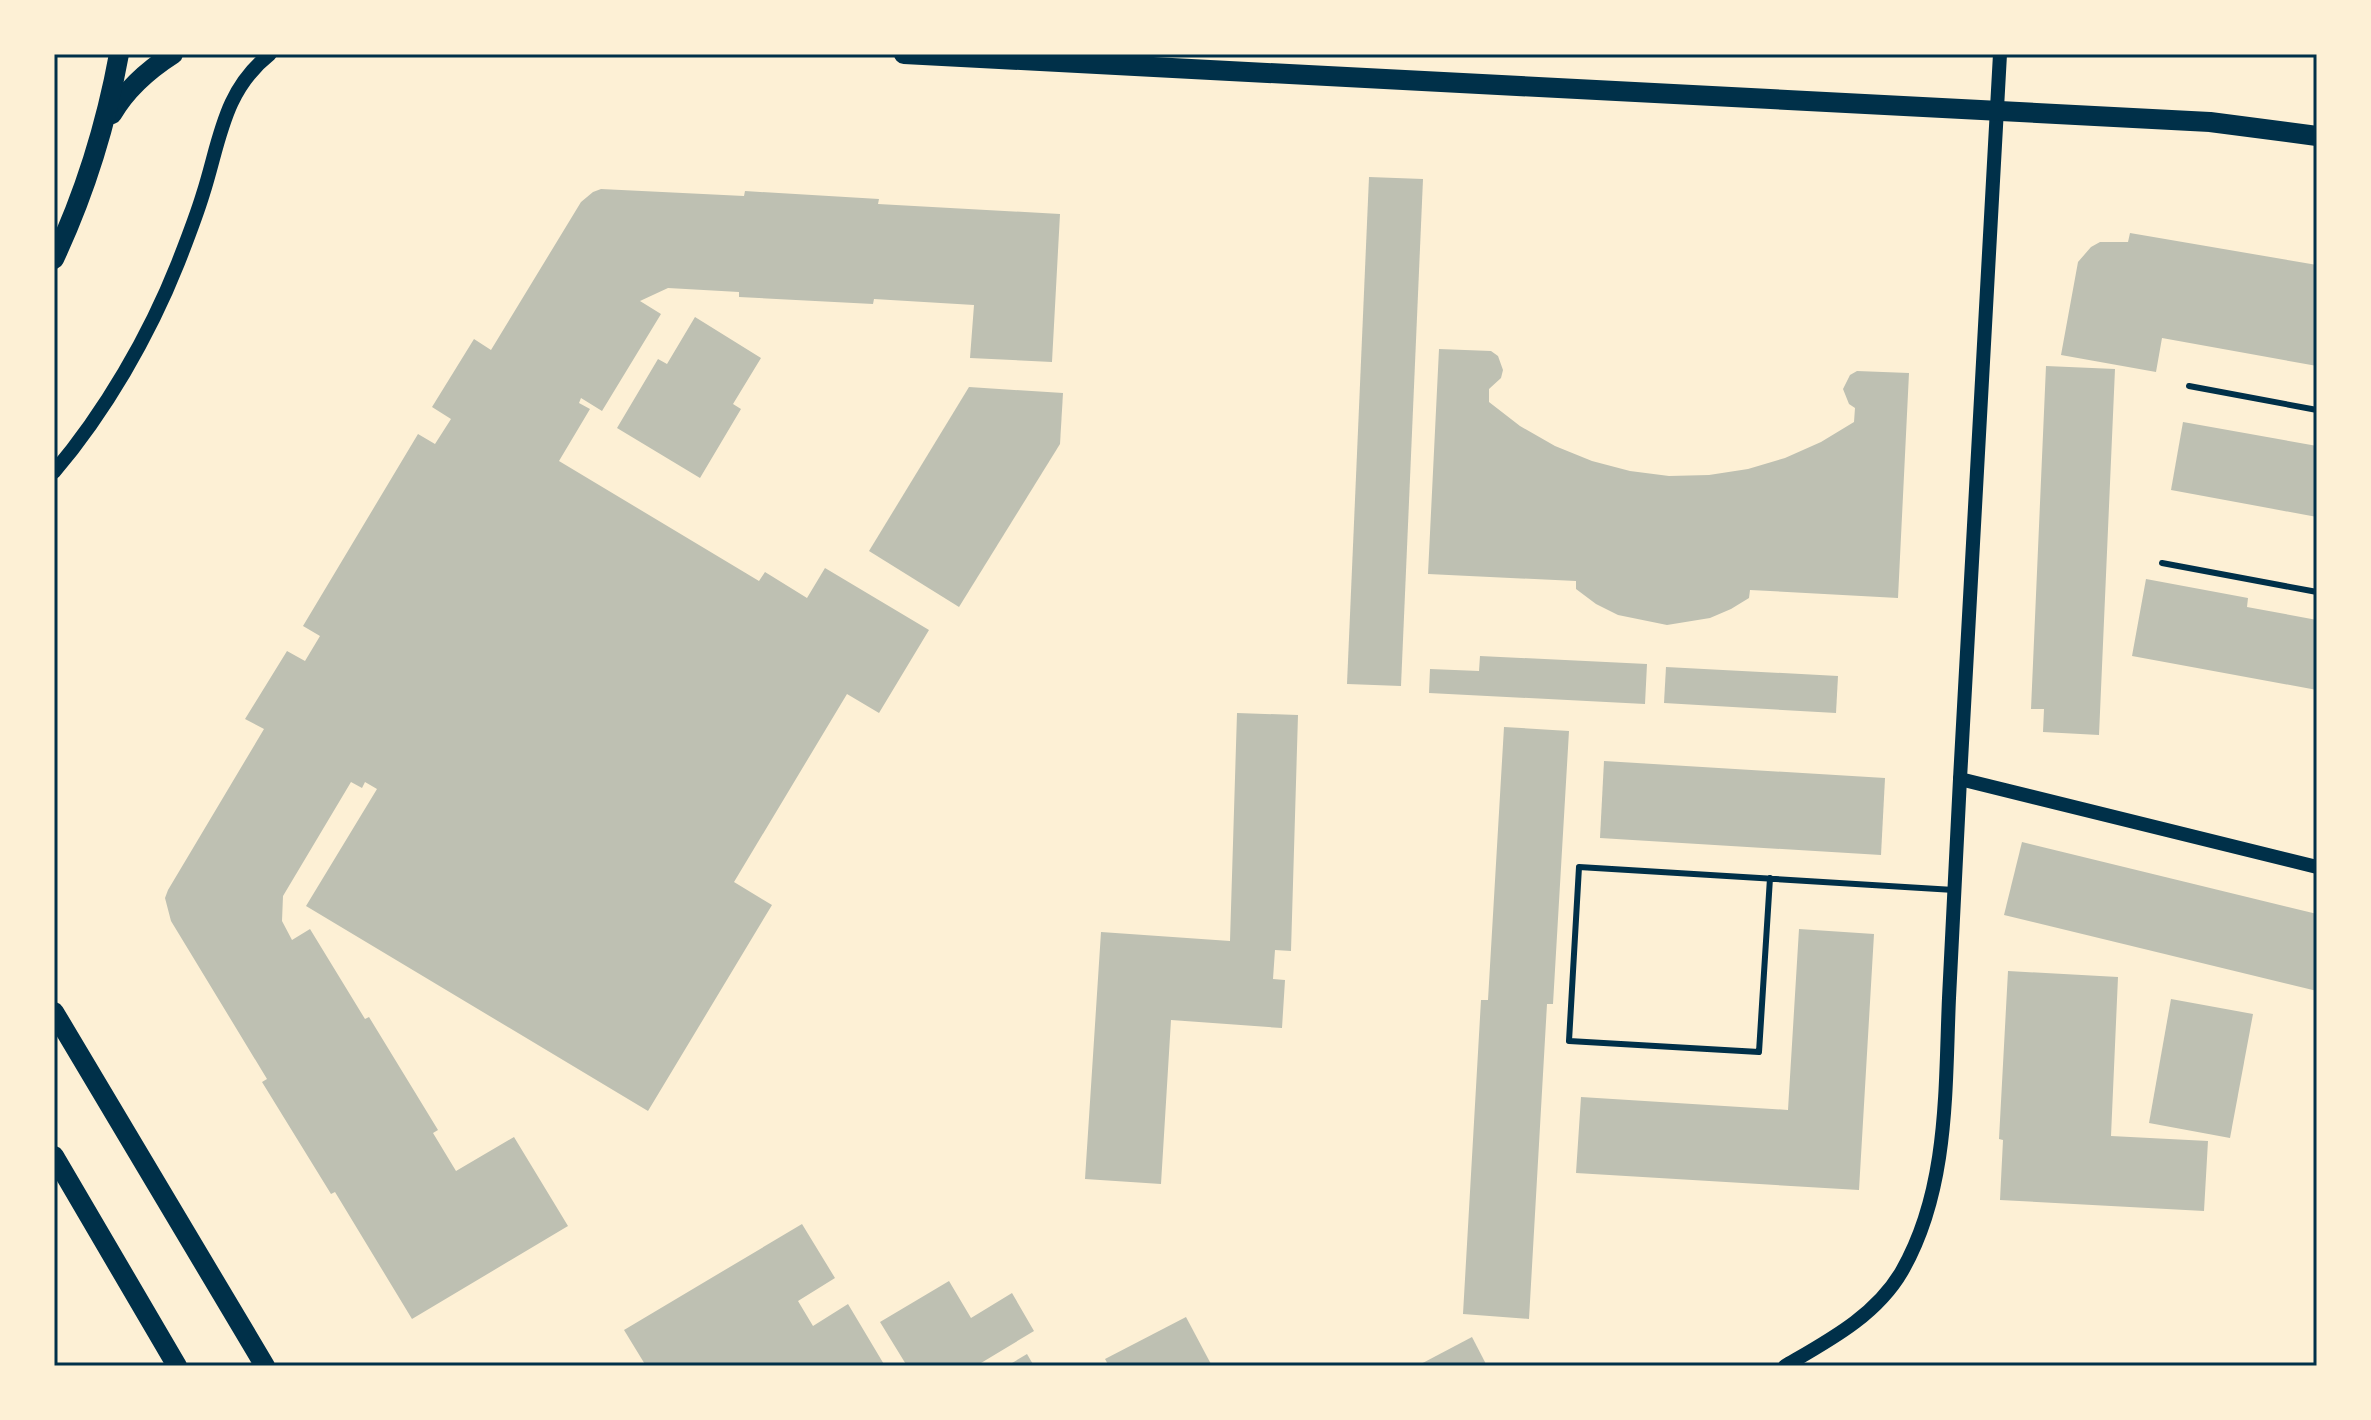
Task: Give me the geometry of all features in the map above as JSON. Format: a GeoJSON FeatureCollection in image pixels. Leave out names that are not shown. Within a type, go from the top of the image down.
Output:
{"type":"FeatureCollection","features":[{"type":"Feature","properties":{"kind":"main road"},"geometry":{"type":"LineString","coordinates":[[54,259],[71,222],[100,139],[119,54]]}},
{"type":"Feature","properties":{"kind":"main road"},"geometry":{"type":"LineString","coordinates":[[100,139],[129,89],[150,69],[173,54]]}},
{"type":"Feature","properties":{"kind":"main road"},"geometry":{"type":"LineString","coordinates":[[904,54],[2210,122],[2317,136]]}},
{"type":"Feature","properties":{"kind":"main road"},"geometry":{"type":"LineString","coordinates":[[54,1012],[265,1366]]}},
{"type":"Feature","properties":{"kind":"main road"},"geometry":{"type":"LineString","coordinates":[[54,1156],[177,1366]]}},
{"type":"Feature","properties":{"kind":"street"},"geometry":{"type":"LineString","coordinates":[[54,472],[105,402],[144,335],[177,266],[203,194],[224,116],[252,68],[270,54]]}},
{"type":"Feature","properties":{"kind":"street"},"geometry":{"type":"LineString","coordinates":[[1785,1366],[1846,1330],[1875,1305],[1901,1273],[1923,1226],[1938,1167],[1944,1107],[2000,54]]}},
{"type":"Feature","properties":{"kind":"street"},"geometry":{"type":"LineString","coordinates":[[1960,779],[2317,867]]}},
{"type":"Feature","properties":{"kind":"lane"},"geometry":{"type":"LineString","coordinates":[[2189,386],[2317,410]]}},
{"type":"Feature","properties":{"kind":"lane"},"geometry":{"type":"LineString","coordinates":[[2162,563],[2317,592]]}},
{"type":"Feature","properties":{"kind":"lane"},"geometry":{"type":"LineString","coordinates":[[1770,878],[1759,1052],[1569,1041],[1579,867],[1770,878],[1954,890]]}},
{"type":"Feature","properties":{"kind":"building"},"geometry":{"type":"Polygon","coordinates":[[[1369,177],[1423,179],[1401,686],[1347,684],[1369,177]]]}},
{"type":"Feature","properties":{"kind":"building"},"geometry":{"type":"Polygon","coordinates":[[[601,189],[744,196],[745,191],[879,199],[878,204],[1060,214],[1052,362],[970,358],[974,305],[874,299],[873,304],[739,297],[739,292],[668,288],[640,301],[661,314],[602,411],[581,398],[579,403],[590,409],[559,461],[759,581],[765,572],[807,598],[825,568],[929,630],[879,713],[847,694],[734,882],[772,905],[648,1111],[306,906],[377,789],[365,782],[362,788],[351,782],[283,896],[282,921],[292,940],[310,929],[365,1019],[369,1017],[438,1130],[433,1133],[456,1171],[514,1137],[568,1226],[412,1319],[335,1192],[331,1194],[262,1082],[267,1079],[171,921],[165,898],[264,729],[245,719],[287,651],[305,661],[320,636],[303,626],[418,434],[435,444],[451,419],[432,407],[474,339],[491,350],[581,202],[601,189]]]}},
{"type":"Feature","properties":{"kind":"building"},"geometry":{"type":"Polygon","coordinates":[[[2130,233],[2317,265],[2317,366],[2162,338],[2156,372],[2061,355],[2078,262],[2100,242],[2128,242],[2130,233]]]}},
{"type":"Feature","properties":{"kind":"building"},"geometry":{"type":"Polygon","coordinates":[[[695,317],[761,358],[733,404],[741,409],[700,478],[617,428],[658,359],[667,364],[695,317]]]}},
{"type":"Feature","properties":{"kind":"building"},"geometry":{"type":"Polygon","coordinates":[[[1439,349],[1491,351],[1498,356],[1503,370],[1501,378],[1489,389],[1489,402],[1520,426],[1555,446],[1592,461],[1630,471],[1669,476],[1709,475],[1748,469],[1785,458],[1821,442],[1854,422],[1855,408],[1849,404],[1843,389],[1850,375],[1857,371],[1909,373],[1898,598],[1750,590],[1749,598],[1710,618],[1667,625],[1618,615],[1576,589],[1576,581],[1428,574],[1439,349]]]}},
{"type":"Feature","properties":{"kind":"building"},"geometry":{"type":"Polygon","coordinates":[[[2046,366],[2115,369],[2099,735],[2043,732],[2044,709],[2031,709],[2046,366]]]}},
{"type":"Feature","properties":{"kind":"building"},"geometry":{"type":"Polygon","coordinates":[[[969,387],[1063,393],[1060,444],[959,607],[869,551],[969,387]]]}},
{"type":"Feature","properties":{"kind":"building"},"geometry":{"type":"Polygon","coordinates":[[[2183,422],[2317,446],[2317,517],[2171,490],[2183,422]]]}},
{"type":"Feature","properties":{"kind":"building"},"geometry":{"type":"Polygon","coordinates":[[[2146,579],[2248,598],[2247,607],[2317,620],[2317,690],[2132,656],[2146,579]]]}},
{"type":"Feature","properties":{"kind":"building"},"geometry":{"type":"Polygon","coordinates":[[[1480,656],[1647,664],[1645,704],[1429,693],[1430,669],[1479,671],[1480,656]]]}},
{"type":"Feature","properties":{"kind":"building"},"geometry":{"type":"Polygon","coordinates":[[[1666,667],[1838,676],[1836,713],[1664,703],[1666,667]]]}},
{"type":"Feature","properties":{"kind":"building"},"geometry":{"type":"Polygon","coordinates":[[[1237,713],[1298,715],[1291,951],[1275,950],[1273,979],[1285,980],[1282,1028],[1171,1020],[1161,1184],[1085,1179],[1101,932],[1230,941],[1237,713]]]}},
{"type":"Feature","properties":{"kind":"building"},"geometry":{"type":"Polygon","coordinates":[[[1504,727],[1569,731],[1553,1004],[1547,1004],[1529,1319],[1463,1314],[1481,1000],[1488,1000],[1504,727]]]}},
{"type":"Feature","properties":{"kind":"building"},"geometry":{"type":"Polygon","coordinates":[[[1604,761],[1885,778],[1881,855],[1600,838],[1604,761]]]}},
{"type":"Feature","properties":{"kind":"building"},"geometry":{"type":"Polygon","coordinates":[[[2022,842],[2317,914],[2317,991],[2004,915],[2022,842]]]}},
{"type":"Feature","properties":{"kind":"building"},"geometry":{"type":"Polygon","coordinates":[[[1799,929],[1874,934],[1859,1190],[1576,1173],[1581,1097],[1788,1110],[1799,929]]]}},
{"type":"Feature","properties":{"kind":"building"},"geometry":{"type":"Polygon","coordinates":[[[2008,971],[2118,977],[2111,1136],[2208,1141],[2204,1211],[2000,1200],[2003,1140],[1999,1139],[2008,971]]]}},
{"type":"Feature","properties":{"kind":"building"},"geometry":{"type":"Polygon","coordinates":[[[2171,999],[2253,1014],[2230,1138],[2149,1123],[2171,999]]]}},
{"type":"Feature","properties":{"kind":"building"},"geometry":{"type":"Polygon","coordinates":[[[802,1224],[835,1278],[798,1301],[813,1326],[848,1304],[885,1366],[646,1366],[624,1330],[802,1224]]]}},
{"type":"Feature","properties":{"kind":"building"},"geometry":{"type":"Polygon","coordinates":[[[949,1281],[971,1318],[1012,1293],[1034,1331],[976,1366],[907,1366],[880,1322],[949,1281]]]}},
{"type":"Feature","properties":{"kind":"building"},"geometry":{"type":"Polygon","coordinates":[[[1186,1317],[1212,1366],[1109,1366],[1105,1359],[1186,1317]]]}},
{"type":"Feature","properties":{"kind":"building"},"geometry":{"type":"Polygon","coordinates":[[[1472,1337],[1487,1366],[1417,1366],[1472,1337]]]}},
{"type":"Feature","properties":{"kind":"building"},"geometry":{"type":"Polygon","coordinates":[[[1027,1354],[1034,1366],[1007,1366],[1027,1354]]]}}]}
